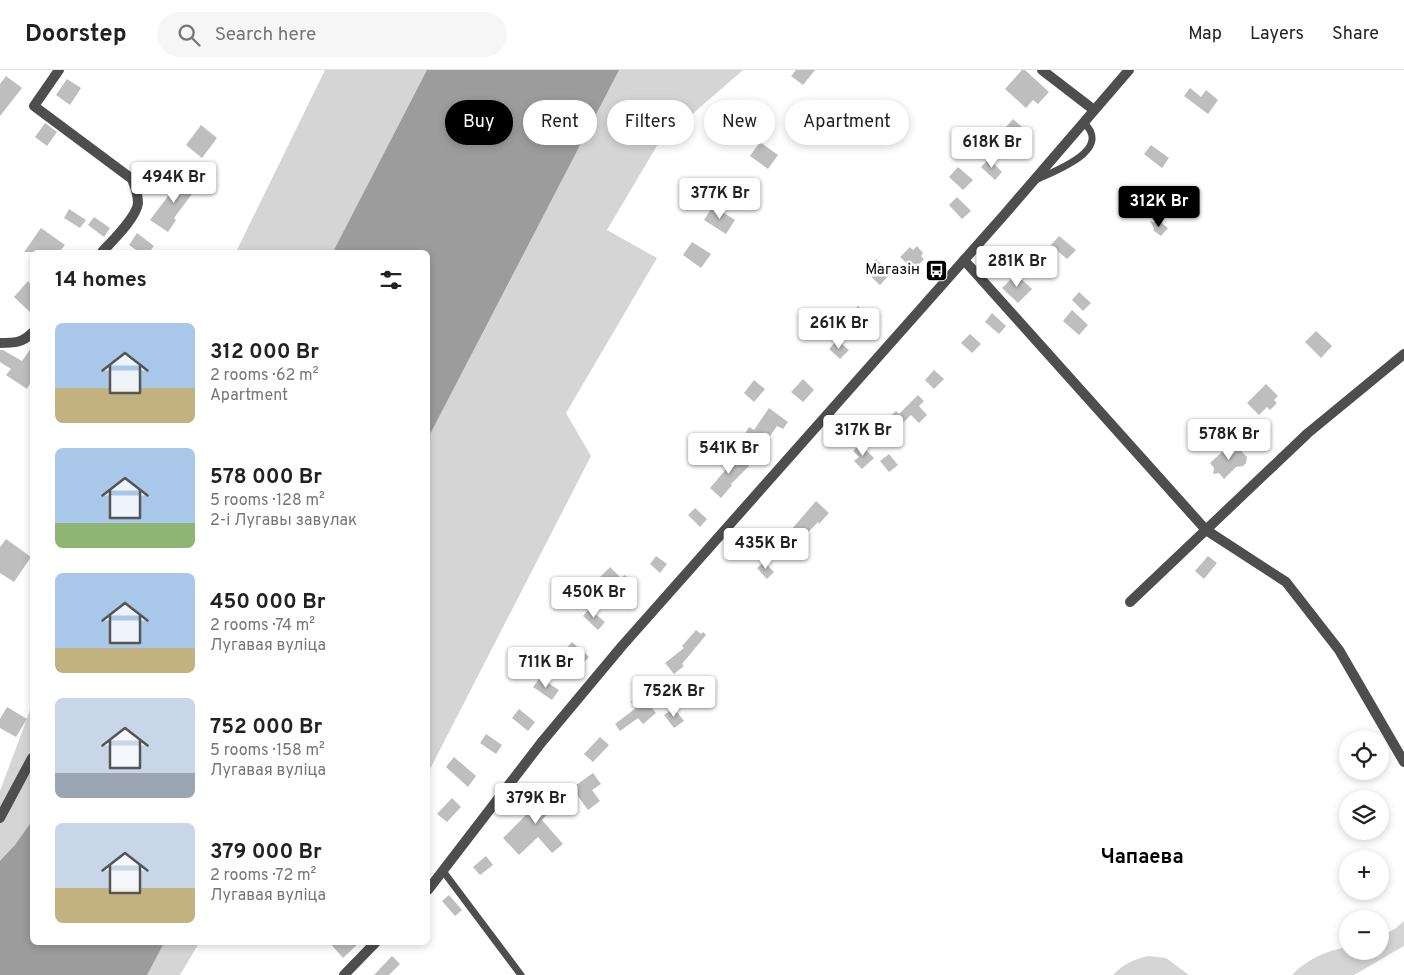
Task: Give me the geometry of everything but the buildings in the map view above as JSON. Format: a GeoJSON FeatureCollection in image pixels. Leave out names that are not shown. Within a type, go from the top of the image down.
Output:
{"type":"FeatureCollection","features":[{"type":"Feature","properties":{"kind":"street"},"geometry":{"type":"LineString","coordinates":[[59,70],[34,106],[132,179],[137,196],[138,205],[132,217],[104,250]]}},
{"type":"Feature","properties":{"kind":"street"},"geometry":{"type":"LineString","coordinates":[[1042,70],[1094,110]]}},
{"type":"Feature","properties":{"kind":"street"},"geometry":{"type":"LineString","coordinates":[[430,887],[541,743],[616,653],[1033,182],[1128,70]]}},
{"type":"Feature","properties":{"kind":"street"},"geometry":{"type":"LineString","coordinates":[[964,260],[1206,530],[1286,582],[1339,650],[1404,762]]}},
{"type":"Feature","properties":{"kind":"street"},"geometry":{"type":"LineString","coordinates":[[0,343],[14,344],[27,338],[30,334]]}},
{"type":"Feature","properties":{"kind":"street"},"geometry":{"type":"LineString","coordinates":[[1130,602],[1308,433],[1404,354]]}},
{"type":"Feature","properties":{"kind":"street"},"geometry":{"type":"LineString","coordinates":[[0,818],[30,762]]}},
{"type":"Feature","properties":{"kind":"street"},"geometry":{"type":"LineString","coordinates":[[344,975],[373,945]]}},
{"type":"Feature","properties":{"kind":"lane"},"geometry":{"type":"LineString","coordinates":[[1033,182],[1079,159],[1088,152],[1092,137],[1089,127],[1084,122]]}},
{"type":"Feature","properties":{"kind":"lane"},"geometry":{"type":"LineString","coordinates":[[442,871],[521,975]]}},
{"type":"Feature","properties":{"kind":"shaded area"},"geometry":{"type":"Polygon","coordinates":[[[325,70],[743,70],[709,100],[704,100],[704,104],[694,113],[694,100],[607,100],[607,145],[657,145],[607,230],[657,258],[566,413],[591,456],[430,769],[430,250],[237,250],[325,70]]]}},
{"type":"Feature","properties":{"kind":"shaded area"},"geometry":{"type":"Polygon","coordinates":[[[427,70],[619,70],[597,112],[597,100],[523,100],[523,145],[580,145],[430,434],[430,250],[334,250],[427,70]]]}},
{"type":"Feature","properties":{"kind":"shaded area"},"geometry":{"type":"Polygon","coordinates":[[[30,710],[30,945],[198,945],[180,975],[0,975],[0,791],[30,710]]]}},
{"type":"Feature","properties":{"kind":"shaded area"},"geometry":{"type":"Polygon","coordinates":[[[30,824],[30,945],[163,945],[147,975],[0,975],[0,861],[15,845],[30,824]]]}},
{"type":"Feature","properties":{"kind":"shaded area"},"geometry":{"type":"Polygon","coordinates":[[[1404,921],[1404,946],[1389,955],[1389,932],[1404,921]]]}},
{"type":"Feature","properties":{"kind":"shaded area"},"geometry":{"type":"Polygon","coordinates":[[[1339,949],[1339,960],[1380,960],[1354,975],[1292,975],[1310,960],[1324,953],[1339,949]]]}},
{"type":"Feature","properties":{"kind":"shaded area"},"geometry":{"type":"Polygon","coordinates":[[[1148,956],[1166,958],[1189,975],[1113,975],[1129,963],[1148,956]]]}},
{"type":"Feature","properties":{"kind":"place","name":"Магазін"},"geometry":{"type":"Point","coordinates":[936,270]}},
{"type":"Feature","properties":{"kind":"district","name":"Чапаева"},"geometry":{"type":"Point","coordinates":[1142,858]}}]}
